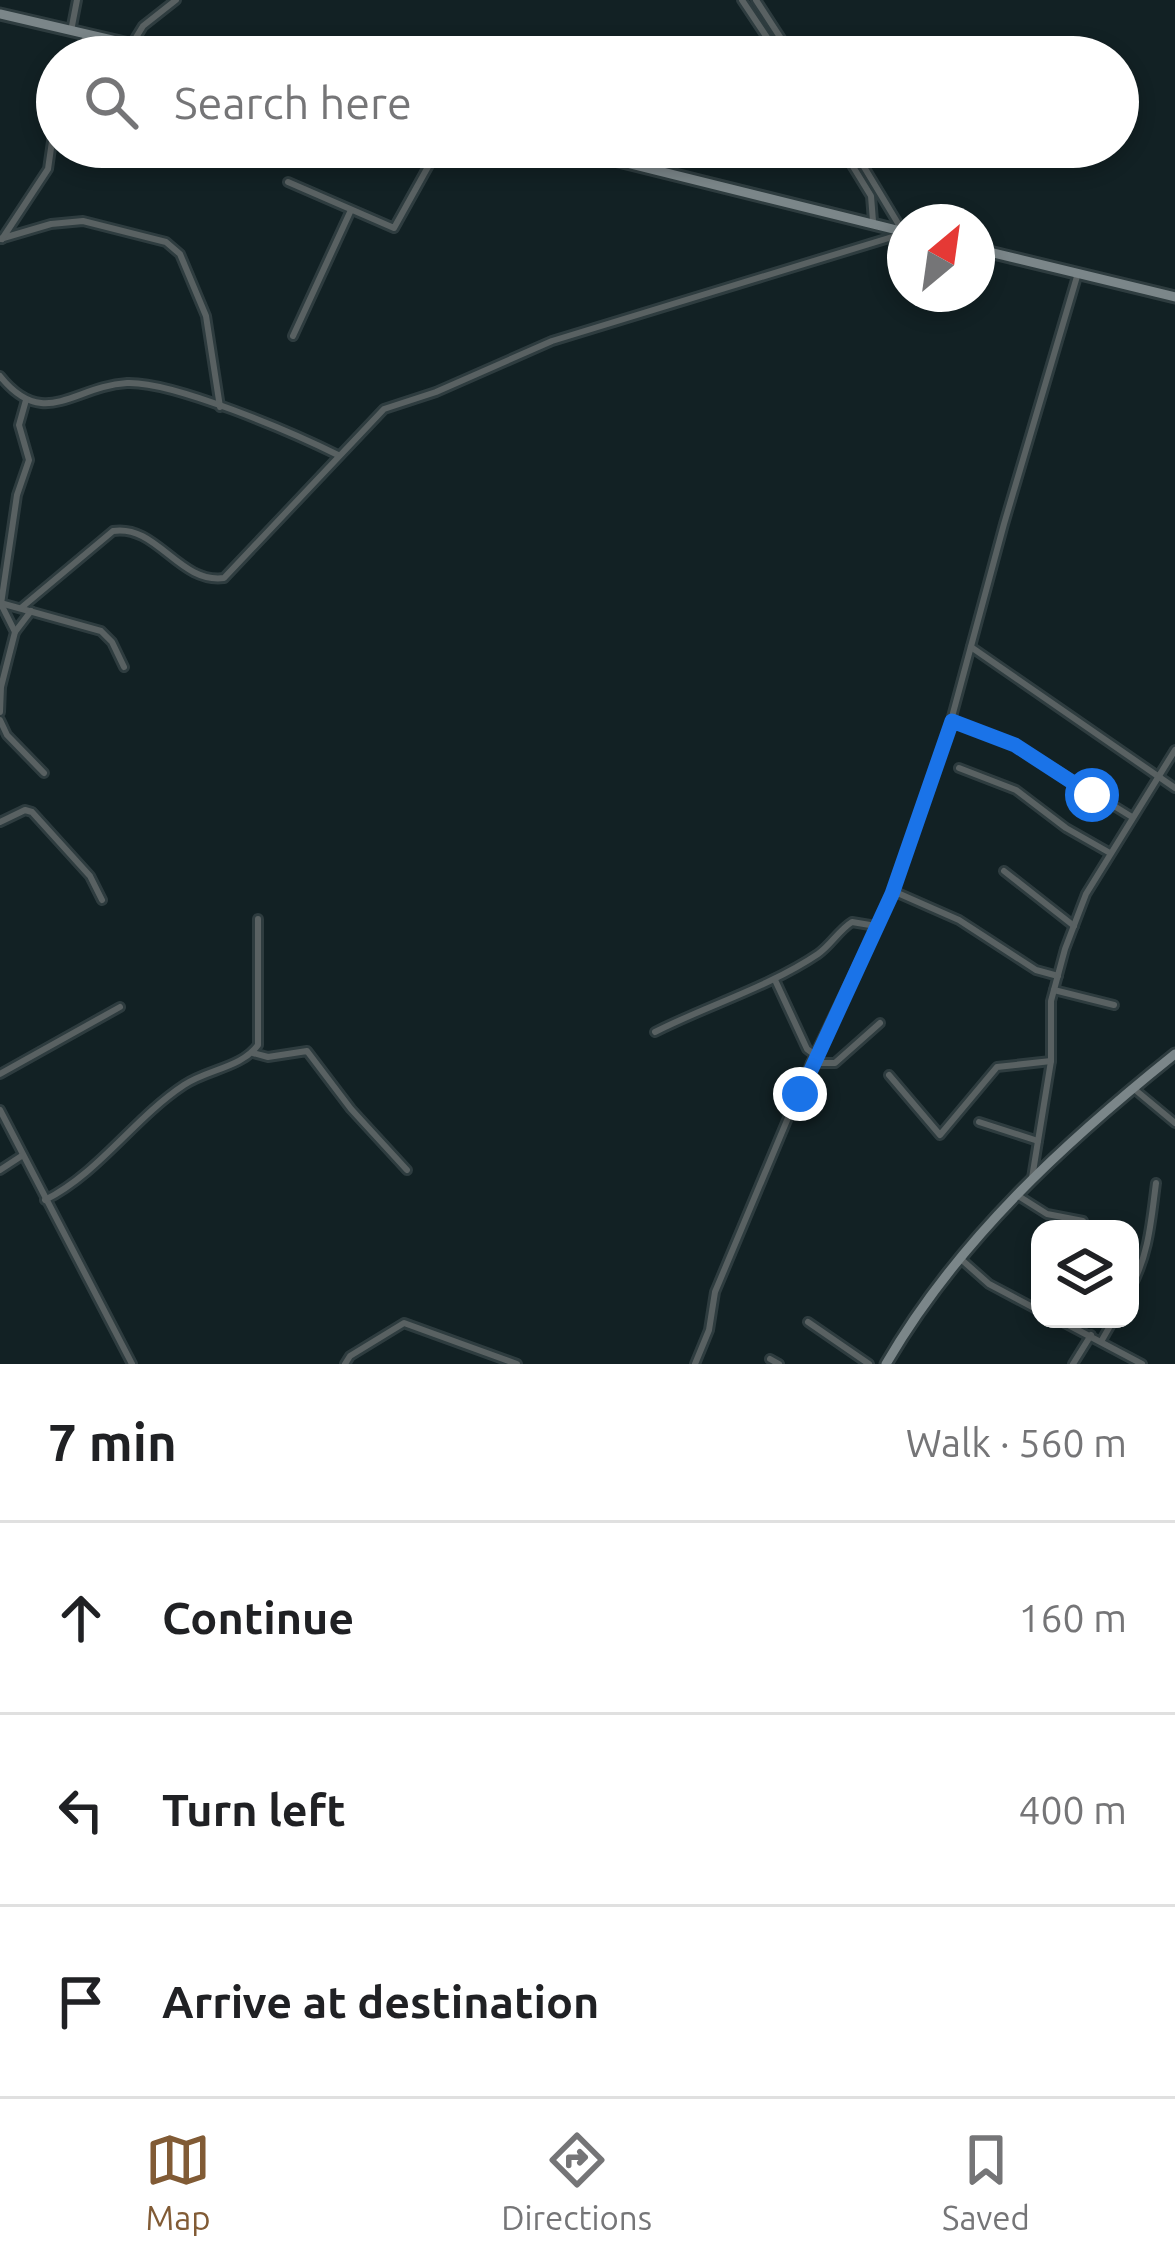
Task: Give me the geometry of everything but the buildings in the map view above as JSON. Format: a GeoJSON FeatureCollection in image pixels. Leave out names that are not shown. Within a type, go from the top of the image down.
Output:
{"type":"FeatureCollection","features":[{"type":"Feature","properties":{"kind":"main road"},"geometry":{"type":"LineString","coordinates":[[0,14],[92,36]]}},
{"type":"Feature","properties":{"kind":"main road"},"geometry":{"type":"LineString","coordinates":[[650,168],[887,226]]}},
{"type":"Feature","properties":{"kind":"main road"},"geometry":{"type":"LineString","coordinates":[[995,253],[1175,297]]}},
{"type":"Feature","properties":{"kind":"main road"},"geometry":{"type":"LineString","coordinates":[[886,1364],[959,1257],[1031,1181],[1175,1054]]}},
{"type":"Feature","properties":{"kind":"street"},"geometry":{"type":"LineString","coordinates":[[71,31],[77,0]]}},
{"type":"Feature","properties":{"kind":"street"},"geometry":{"type":"LineString","coordinates":[[137,36],[176,0]]}},
{"type":"Feature","properties":{"kind":"street"},"geometry":{"type":"LineString","coordinates":[[742,0],[766,36]]}},
{"type":"Feature","properties":{"kind":"street"},"geometry":{"type":"LineString","coordinates":[[756,0],[780,36]]}},
{"type":"Feature","properties":{"kind":"street"},"geometry":{"type":"LineString","coordinates":[[1,240],[48,168]]}},
{"type":"Feature","properties":{"kind":"street"},"geometry":{"type":"LineString","coordinates":[[288,182],[394,228],[427,168]]}},
{"type":"Feature","properties":{"kind":"street"},"geometry":{"type":"LineString","coordinates":[[854,168],[871,196],[873,221]]}},
{"type":"Feature","properties":{"kind":"street"},"geometry":{"type":"LineString","coordinates":[[865,168],[887,204]]}},
{"type":"Feature","properties":{"kind":"street"},"geometry":{"type":"LineString","coordinates":[[293,336],[351,210]]}},
{"type":"Feature","properties":{"kind":"street"},"geometry":{"type":"LineString","coordinates":[[1,240],[51,224],[83,221],[166,242],[180,254],[206,316],[220,407]]}},
{"type":"Feature","properties":{"kind":"street"},"geometry":{"type":"LineString","coordinates":[[21,608],[113,531],[124,529],[144,537],[198,578],[224,578],[383,409],[436,392],[552,341],[887,237]]}},
{"type":"Feature","properties":{"kind":"street"},"geometry":{"type":"LineString","coordinates":[[695,1364],[709,1330],[716,1292],[813,1059],[893,891],[952,721],[1078,273]]}},
{"type":"Feature","properties":{"kind":"street"},"geometry":{"type":"LineString","coordinates":[[0,376],[26,400],[56,404],[123,383],[142,384],[220,407],[338,455]]}},
{"type":"Feature","properties":{"kind":"street"},"geometry":{"type":"LineString","coordinates":[[15,632],[1,603],[17,495],[29,460],[19,425],[26,400]]}},
{"type":"Feature","properties":{"kind":"street"},"geometry":{"type":"LineString","coordinates":[[1,603],[101,631],[124,667]]}},
{"type":"Feature","properties":{"kind":"street"},"geometry":{"type":"LineString","coordinates":[[31,611],[15,632],[1,687],[0,716],[7,735],[44,772]]}},
{"type":"Feature","properties":{"kind":"street"},"geometry":{"type":"LineString","coordinates":[[971,647],[1175,788]]}},
{"type":"Feature","properties":{"kind":"street"},"geometry":{"type":"LineString","coordinates":[[952,721],[1015,745],[1132,817]]}},
{"type":"Feature","properties":{"kind":"street"},"geometry":{"type":"LineString","coordinates":[[1031,1181],[1051,1061],[1054,990],[1073,926],[1086,894],[1175,750]]}},
{"type":"Feature","properties":{"kind":"street"},"geometry":{"type":"LineString","coordinates":[[959,768],[1016,790],[1110,854]]}},
{"type":"Feature","properties":{"kind":"street"},"geometry":{"type":"LineString","coordinates":[[1,819],[32,812],[90,876],[102,900]]}},
{"type":"Feature","properties":{"kind":"street"},"geometry":{"type":"LineString","coordinates":[[1004,871],[1073,926]]}},
{"type":"Feature","properties":{"kind":"street"},"geometry":{"type":"LineString","coordinates":[[893,891],[958,920],[1036,970],[1058,976]]}},
{"type":"Feature","properties":{"kind":"street"},"geometry":{"type":"LineString","coordinates":[[45,1200],[70,1188],[189,1081],[253,1053],[258,1045],[258,919]]}},
{"type":"Feature","properties":{"kind":"street"},"geometry":{"type":"LineString","coordinates":[[655,1031],[821,952],[852,922],[876,926]]}},
{"type":"Feature","properties":{"kind":"street"},"geometry":{"type":"LineString","coordinates":[[774,978],[813,1059],[835,1064],[880,1023]]}},
{"type":"Feature","properties":{"kind":"street"},"geometry":{"type":"LineString","coordinates":[[1054,990],[1114,1005]]}},
{"type":"Feature","properties":{"kind":"street"},"geometry":{"type":"LineString","coordinates":[[0,1074],[120,1006]]}},
{"type":"Feature","properties":{"kind":"street"},"geometry":{"type":"LineString","coordinates":[[253,1053],[268,1057],[307,1052],[407,1170]]}},
{"type":"Feature","properties":{"kind":"street"},"geometry":{"type":"LineString","coordinates":[[889,1075],[940,1135],[997,1067],[1051,1061]]}},
{"type":"Feature","properties":{"kind":"street"},"geometry":{"type":"LineString","coordinates":[[1132,1088],[1175,1123]]}},
{"type":"Feature","properties":{"kind":"street"},"geometry":{"type":"LineString","coordinates":[[0,1110],[132,1364]]}},
{"type":"Feature","properties":{"kind":"street"},"geometry":{"type":"LineString","coordinates":[[979,1122],[1038,1142]]}},
{"type":"Feature","properties":{"kind":"street"},"geometry":{"type":"LineString","coordinates":[[0,1170],[23,1155]]}},
{"type":"Feature","properties":{"kind":"street"},"geometry":{"type":"LineString","coordinates":[[1139,1273],[1149,1244],[1156,1183]]}},
{"type":"Feature","properties":{"kind":"street"},"geometry":{"type":"LineString","coordinates":[[1017,1195],[1047,1214],[1078,1220]]}},
{"type":"Feature","properties":{"kind":"street"},"geometry":{"type":"LineString","coordinates":[[959,1257],[989,1284],[1031,1305]]}},
{"type":"Feature","properties":{"kind":"street"},"geometry":{"type":"LineString","coordinates":[[808,1322],[868,1364]]}},
{"type":"Feature","properties":{"kind":"street"},"geometry":{"type":"LineString","coordinates":[[343,1363],[404,1323],[517,1364]]}},
{"type":"Feature","properties":{"kind":"street"},"geometry":{"type":"LineString","coordinates":[[1076,1328],[1142,1364]]}},
{"type":"Feature","properties":{"kind":"street"},"geometry":{"type":"LineString","coordinates":[[1102,1340],[1109,1328]]}},
{"type":"Feature","properties":{"kind":"street"},"geometry":{"type":"LineString","coordinates":[[1072,1364],[1091,1335]]}},
{"type":"Feature","properties":{"kind":"route"},"geometry":{"type":"LineString","coordinates":[[800,1094],[892,894],[952,721],[1034,755],[1092,795]]}}]}
